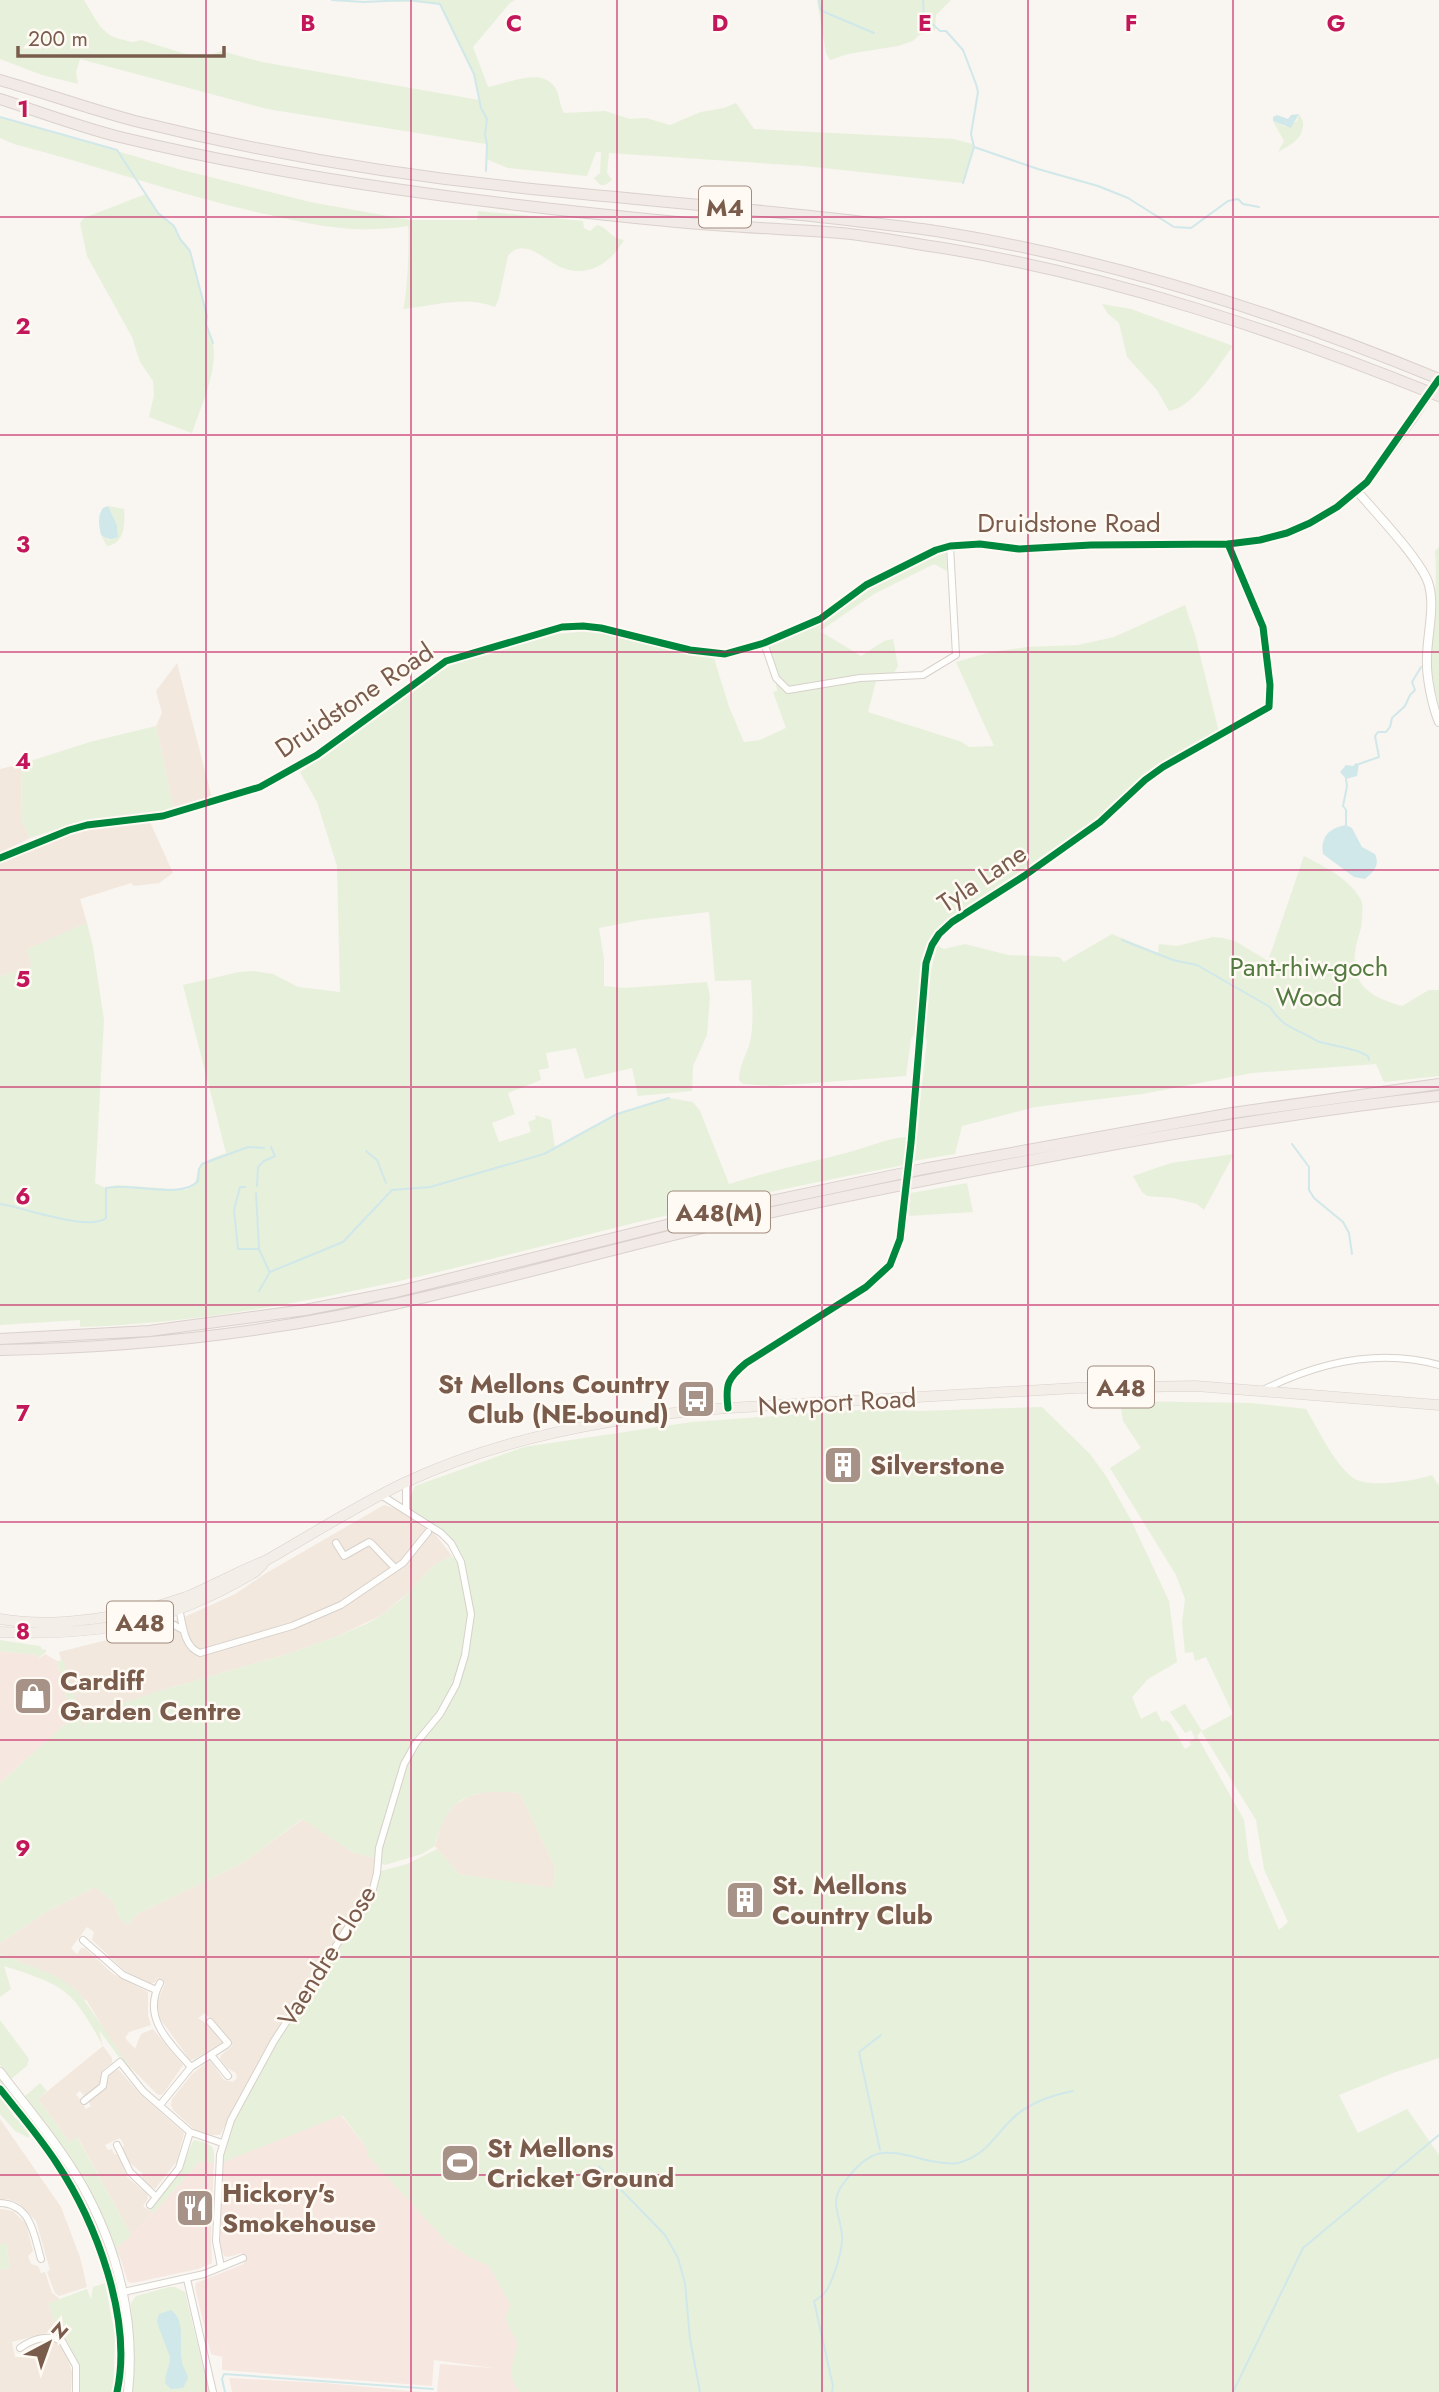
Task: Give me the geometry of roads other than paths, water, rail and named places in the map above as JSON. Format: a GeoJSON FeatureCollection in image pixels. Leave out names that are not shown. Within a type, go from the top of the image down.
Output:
{"type":"FeatureCollection","features":[{"type":"Feature","properties":{"kind":"highway","name":"M4"},"geometry":{"type":"LineString","coordinates":[[0,80],[145,123],[249,148],[381,170],[514,187],[926,230],[1008,244],[1169,282],[1348,341],[1439,379]]}},
{"type":"Feature","properties":{"kind":"highway","name":"M4"},"geometry":{"type":"LineString","coordinates":[[0,99],[117,136],[236,163],[466,199],[678,222],[844,234],[946,248],[1045,268],[1175,301],[1270,331],[1439,396]]}},
{"type":"Feature","properties":{"kind":"highway","name":"A48(M)"},"geometry":{"type":"LineString","coordinates":[[0,1339],[149,1331],[305,1310],[396,1292],[711,1214],[935,1166],[1232,1112],[1439,1084]]}},
{"type":"Feature","properties":{"kind":"highway","name":"A48(M)"},"geometry":{"type":"LineString","coordinates":[[0,1350],[51,1350],[254,1331],[423,1297],[729,1222],[921,1181],[1195,1130],[1439,1096]]}},
{"type":"Feature","properties":{"kind":"main road","name":"Newport Road"},"geometry":{"type":"LineString","coordinates":[[0,1619],[45,1622],[86,1620],[178,1606],[223,1591],[255,1572],[265,1562],[406,1482],[489,1450],[570,1429],[684,1411],[1076,1388],[1196,1386],[1439,1405]]}},
{"type":"Feature","properties":{"kind":"main road","name":"Newport Road"},"geometry":{"type":"LineString","coordinates":[[0,1632],[40,1633],[127,1625],[160,1617],[178,1606]]}},
{"type":"Feature","properties":{"kind":"street","name":"Druidstone Road"},"geometry":{"type":"LineString","coordinates":[[0,858],[87,825],[163,816],[260,787],[317,755],[446,661],[562,627],[583,626],[617,631],[712,654],[725,654],[764,643],[820,619],[866,584],[936,550],[950,546],[980,544],[1019,549],[1091,545],[1228,544],[1287,533],[1310,523],[1357,491],[1383,462],[1439,379]]}},
{"type":"Feature","properties":{"kind":"street"},"geometry":{"type":"LineString","coordinates":[[1357,491],[1412,556],[1428,582],[1431,607],[1426,661],[1434,709],[1439,722]]}},
{"type":"Feature","properties":{"kind":"street","name":"Tyla Lane"},"geometry":{"type":"LineString","coordinates":[[728,1408],[726,1391],[732,1375],[746,1363],[866,1287],[890,1265],[900,1239],[905,1200],[926,963],[939,934],[976,905],[1024,876],[1100,822],[1156,772],[1269,708],[1270,685],[1263,627],[1228,544]]}},
{"type":"Feature","properties":{"kind":"street"},"geometry":{"type":"LineString","coordinates":[[764,643],[776,678],[788,690],[860,678],[923,675],[956,655],[950,546]]}},
{"type":"Feature","properties":{"kind":"street"},"geometry":{"type":"LineString","coordinates":[[1261,1391],[1285,1379],[1337,1362],[1393,1356],[1439,1365]]}},
{"type":"Feature","properties":{"kind":"street"},"geometry":{"type":"LineString","coordinates":[[406,1482],[406,1510]]}},
{"type":"Feature","properties":{"kind":"street","name":"Vaendre Close"},"geometry":{"type":"LineString","coordinates":[[221,2267],[216,2222],[222,2143],[230,2120],[274,2041],[373,1888],[379,1848],[404,1764],[416,1743],[440,1714],[459,1678],[471,1614],[461,1562],[446,1538],[381,1495]]}},
{"type":"Feature","properties":{"kind":"street"},"geometry":{"type":"LineString","coordinates":[[178,1606],[183,1630],[193,1650],[200,1653],[280,1630],[341,1605],[403,1563],[428,1532]]}},
{"type":"Feature","properties":{"kind":"street"},"geometry":{"type":"LineString","coordinates":[[336,1543],[344,1556],[369,1542],[395,1568]]}},
{"type":"Feature","properties":{"kind":"street"},"geometry":{"type":"LineString","coordinates":[[160,1617],[183,1630]]}},
{"type":"Feature","properties":{"kind":"street"},"geometry":{"type":"LineString","coordinates":[[83,1940],[123,1975],[158,1987],[153,2005],[155,2020],[164,2036],[191,2067]]}},
{"type":"Feature","properties":{"kind":"street"},"geometry":{"type":"LineString","coordinates":[[160,2105],[191,2067],[228,2043],[210,2022]]}},
{"type":"Feature","properties":{"kind":"street"},"geometry":{"type":"LineString","coordinates":[[211,2055],[228,2076]]}},
{"type":"Feature","properties":{"kind":"street"},"geometry":{"type":"LineString","coordinates":[[84,2101],[103,2087],[105,2074],[120,2062],[138,2086],[190,2132],[222,2143]]}},
{"type":"Feature","properties":{"kind":"street"},"geometry":{"type":"LineString","coordinates":[[0,2072],[57,2147],[81,2184],[107,2240],[130,2355],[128,2392]]}},
{"type":"Feature","properties":{"kind":"street"},"geometry":{"type":"LineString","coordinates":[[0,2089],[41,2140],[75,2193],[118,2294],[120,2380],[117,2392]]}},
{"type":"Feature","properties":{"kind":"street"},"geometry":{"type":"LineString","coordinates":[[150,2205],[179,2168],[190,2132]]}},
{"type":"Feature","properties":{"kind":"street"},"geometry":{"type":"LineString","coordinates":[[117,2145],[130,2172],[156,2197]]}},
{"type":"Feature","properties":{"kind":"street"},"geometry":{"type":"LineString","coordinates":[[0,2203],[12,2204],[26,2215],[41,2259]]}},
{"type":"Feature","properties":{"kind":"street"},"geometry":{"type":"LineString","coordinates":[[118,2294],[187,2278],[243,2258]]}},
{"type":"Feature","properties":{"kind":"street"},"geometry":{"type":"LineString","coordinates":[[187,2278],[213,2392]]}},
{"type":"Feature","properties":{"kind":"street"},"geometry":{"type":"LineString","coordinates":[[20,2348],[27,2343],[51,2337],[62,2341],[75,2366],[76,2392]]}},
{"type":"Feature","properties":{"kind":"water"},"geometry":{"type":"Polygon","coordinates":[[[1299,114],[1291,128],[1273,121],[1273,117],[1277,115],[1288,119],[1291,115],[1299,114]]]}},
{"type":"Feature","properties":{"kind":"water"},"geometry":{"type":"Polygon","coordinates":[[[108,506],[117,525],[118,537],[111,539],[101,535],[99,524],[101,511],[108,506]]]}},
{"type":"Feature","properties":{"kind":"water"},"geometry":{"type":"Polygon","coordinates":[[[1359,764],[1357,776],[1346,779],[1340,772],[1346,765],[1353,766],[1359,764]]]}},
{"type":"Feature","properties":{"kind":"water"},"geometry":{"type":"Polygon","coordinates":[[[1346,825],[1352,828],[1362,847],[1375,854],[1375,868],[1365,879],[1354,877],[1323,854],[1324,838],[1327,834],[1346,825]]]}},
{"type":"Feature","properties":{"kind":"water"},"geometry":{"type":"Polygon","coordinates":[[[171,2310],[179,2321],[181,2356],[188,2378],[183,2388],[171,2389],[165,2383],[170,2357],[157,2321],[159,2314],[171,2310]]]}},
{"type":"Feature","properties":{"kind":"waterway"},"geometry":{"type":"LineString","coordinates":[[332,0],[407,0],[440,4],[474,74],[481,108],[487,119],[486,171]]}},
{"type":"Feature","properties":{"kind":"waterway"},"geometry":{"type":"LineString","coordinates":[[819,0],[822,11],[874,33]]}},
{"type":"Feature","properties":{"kind":"waterway"},"geometry":{"type":"LineString","coordinates":[[923,0],[924,21],[928,20],[940,31],[946,31],[963,50],[976,84],[978,92],[971,134],[974,147]]}},
{"type":"Feature","properties":{"kind":"waterway"},"geometry":{"type":"LineString","coordinates":[[0,117],[117,150],[158,213],[174,226],[190,251],[207,316],[206,324],[213,343]]}},
{"type":"Feature","properties":{"kind":"waterway"},"geometry":{"type":"LineString","coordinates":[[963,183],[974,147],[1098,186],[1128,198],[1174,227],[1191,228],[1228,201],[1238,199],[1243,204],[1259,207]]}},
{"type":"Feature","properties":{"kind":"waterway"},"geometry":{"type":"LineString","coordinates":[[1359,764],[1379,757],[1375,736],[1378,732],[1386,732],[1392,718],[1405,706],[1415,690],[1412,682],[1421,667]]}},
{"type":"Feature","properties":{"kind":"waterway"},"geometry":{"type":"LineString","coordinates":[[1346,779],[1343,806],[1346,810],[1346,825]]}},
{"type":"Feature","properties":{"kind":"waterway"},"geometry":{"type":"LineString","coordinates":[[1122,940],[1173,960],[1197,965],[1270,1007],[1283,1022],[1318,1042],[1351,1049],[1368,1056],[1369,1060]]}},
{"type":"Feature","properties":{"kind":"waterway"},"geometry":{"type":"LineString","coordinates":[[259,1291],[270,1272],[343,1242],[392,1190],[430,1187],[544,1154],[617,1114],[669,1098]]}},
{"type":"Feature","properties":{"kind":"waterway"},"geometry":{"type":"LineString","coordinates":[[1292,1144],[1309,1167],[1309,1190],[1314,1198],[1343,1222],[1349,1233],[1352,1254]]}},
{"type":"Feature","properties":{"kind":"waterway"},"geometry":{"type":"LineString","coordinates":[[0,1204],[71,1221],[98,1222],[106,1218],[106,1188],[168,1190],[190,1187],[198,1181],[202,1164],[248,1147],[264,1148]]}},
{"type":"Feature","properties":{"kind":"waterway"},"geometry":{"type":"LineString","coordinates":[[257,1186],[258,1167],[275,1156],[271,1147]]}},
{"type":"Feature","properties":{"kind":"waterway"},"geometry":{"type":"LineString","coordinates":[[366,1151],[377,1160],[386,1183]]}},
{"type":"Feature","properties":{"kind":"waterway"},"geometry":{"type":"LineString","coordinates":[[245,1187],[240,1187],[234,1210],[238,1249],[259,1249]]}},
{"type":"Feature","properties":{"kind":"waterway"},"geometry":{"type":"LineString","coordinates":[[256,1193],[259,1249],[269,1271]]}},
{"type":"Feature","properties":{"kind":"waterway"},"geometry":{"type":"LineString","coordinates":[[880,2150],[859,2052],[881,2035]]}},
{"type":"Feature","properties":{"kind":"waterway"},"geometry":{"type":"LineString","coordinates":[[832,2392],[833,2386],[814,2301],[822,2296],[832,2280],[841,2247],[841,2228],[836,2203],[843,2184],[863,2161],[882,2153],[903,2154],[948,2164],[967,2160],[988,2146],[1024,2109],[1073,2091]]}},
{"type":"Feature","properties":{"kind":"waterway"},"geometry":{"type":"LineString","coordinates":[[1233,2392],[1303,2248],[1439,2135]]}},
{"type":"Feature","properties":{"kind":"waterway"},"geometry":{"type":"LineString","coordinates":[[599,2167],[665,2235],[678,2258],[685,2283],[690,2339],[700,2392]]}},
{"type":"Feature","properties":{"kind":"waterway"},"geometry":{"type":"LineString","coordinates":[[225,2392],[222,2379],[224,2374],[433,2389]]}},
{"type":"Feature","properties":{"kind":"place","name":"St Mellons Country Club (NE-bound)"},"geometry":{"type":"Point","coordinates":[696,1399]}},
{"type":"Feature","properties":{"kind":"place","name":"Silverstone"},"geometry":{"type":"Point","coordinates":[843,1465]}},
{"type":"Feature","properties":{"kind":"place","name":"Cardiff Garden Centre"},"geometry":{"type":"Point","coordinates":[33,1696]}},
{"type":"Feature","properties":{"kind":"place","name":"St. Mellons Country Club"},"geometry":{"type":"Point","coordinates":[745,1900]}},
{"type":"Feature","properties":{"kind":"place","name":"St Mellons Cricket Ground"},"geometry":{"type":"Point","coordinates":[460,2163]}},
{"type":"Feature","properties":{"kind":"place","name":"Hickory's Smokehouse"},"geometry":{"type":"Point","coordinates":[195,2208]}},
{"type":"Feature","properties":{"kind":"park label","name":"Pant-rhiw-goch Wood"},"geometry":{"type":"Point","coordinates":[1309,982]}}]}
